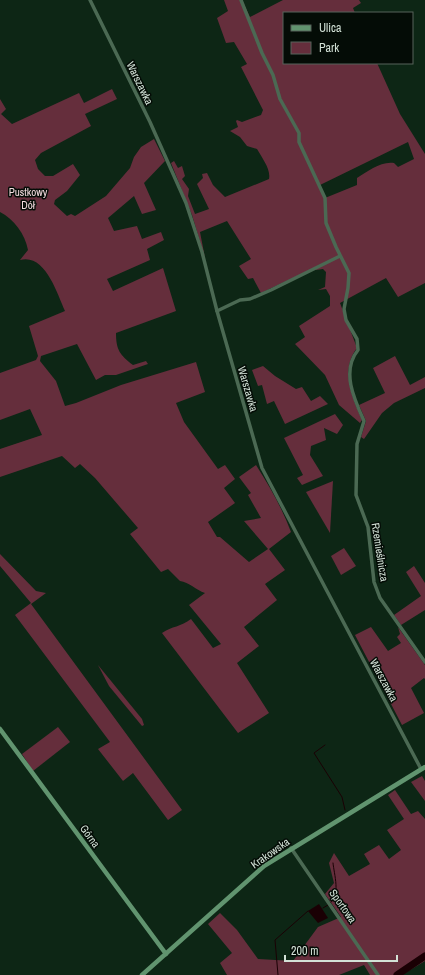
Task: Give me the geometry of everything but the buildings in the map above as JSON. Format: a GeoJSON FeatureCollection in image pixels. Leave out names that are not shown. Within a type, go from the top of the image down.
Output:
{"type":"FeatureCollection","features":[{"type":"Feature","properties":{"kind":"main road","name":"Górna"},"geometry":{"type":"LineString","coordinates":[[0,729],[166,954]]}},
{"type":"Feature","properties":{"kind":"main road","name":"Krakowska"},"geometry":{"type":"LineString","coordinates":[[142,975],[261,869],[291,848],[423,768]]}},
{"type":"Feature","properties":{"kind":"street","name":"Warszawka"},"geometry":{"type":"LineString","coordinates":[[90,0],[150,122],[186,202],[202,252],[217,311],[262,468],[423,768]]}},
{"type":"Feature","properties":{"kind":"street"},"geometry":{"type":"LineString","coordinates":[[217,311],[240,300],[246,300],[264,293],[340,256],[326,223],[325,198],[299,142],[299,133],[280,99],[273,75],[241,0]]}},
{"type":"Feature","properties":{"kind":"street","name":"Rzemieślnicza"},"geometry":{"type":"LineString","coordinates":[[340,256],[349,273],[344,309],[346,320],[357,339],[358,350],[352,358],[349,372],[350,380],[354,397],[364,421],[357,444],[356,495],[368,527],[374,582],[380,598],[425,662]]}},
{"type":"Feature","properties":{"kind":"street","name":"Sportowa"},"geometry":{"type":"LineString","coordinates":[[291,848],[378,975]]}},
{"type":"Feature","properties":{"kind":"green space"},"geometry":{"type":"Polygon","coordinates":[[[224,0],[242,0],[250,17],[283,0],[359,0],[361,3],[353,8],[355,12],[283,12],[283,64],[377,64],[400,114],[425,154],[425,283],[398,297],[386,278],[340,303],[357,348],[352,356],[348,374],[349,384],[362,420],[360,423],[339,405],[325,375],[295,344],[305,337],[299,326],[330,306],[330,296],[326,289],[318,290],[325,287],[326,272],[323,269],[316,270],[314,268],[261,293],[253,278],[248,279],[239,266],[251,259],[227,221],[200,232],[205,258],[192,215],[171,163],[174,161],[178,168],[182,166],[185,176],[182,179],[189,189],[188,196],[195,214],[209,209],[197,184],[203,178],[202,174],[207,173],[213,185],[225,197],[269,179],[269,171],[257,149],[247,146],[240,137],[230,131],[238,127],[237,120],[242,122],[261,115],[263,110],[241,67],[247,64],[234,42],[226,43],[217,18],[228,11],[224,0]],[[408,142],[320,185],[325,198],[357,185],[357,178],[379,165],[394,163],[398,167],[414,159],[408,142]]]}},
{"type":"Feature","properties":{"kind":"green space","name":"Pustkowy Dół"},"geometry":{"type":"Polygon","coordinates":[[[112,89],[117,99],[85,114],[91,126],[41,153],[35,160],[38,169],[45,176],[53,176],[73,164],[80,175],[67,191],[55,200],[54,204],[67,216],[71,214],[75,216],[106,196],[130,168],[134,157],[141,147],[154,139],[165,161],[144,183],[156,210],[142,214],[134,196],[108,218],[114,231],[137,226],[142,239],[161,232],[164,240],[147,249],[150,260],[107,279],[113,291],[163,268],[176,311],[116,333],[118,348],[125,358],[133,365],[146,361],[148,364],[116,375],[105,375],[96,380],[77,344],[41,356],[40,361],[56,381],[65,406],[121,385],[196,362],[205,392],[176,403],[184,422],[218,469],[225,465],[235,479],[224,488],[235,503],[208,522],[217,537],[220,537],[249,562],[268,549],[244,521],[261,518],[248,495],[251,493],[239,477],[256,465],[284,514],[291,532],[269,549],[285,570],[265,584],[277,600],[244,627],[259,646],[237,663],[269,713],[238,733],[162,633],[184,624],[191,619],[213,648],[221,644],[189,605],[205,593],[180,581],[168,569],[161,572],[130,534],[138,528],[95,478],[80,464],[75,468],[62,456],[0,477],[0,449],[42,435],[30,409],[0,420],[0,373],[36,360],[38,356],[29,326],[65,311],[54,285],[43,268],[36,262],[29,259],[20,260],[28,250],[27,244],[22,233],[14,223],[0,212],[0,99],[6,109],[1,114],[12,124],[79,93],[84,103],[112,89]]]}},
{"type":"Feature","properties":{"kind":"green space"},"geometry":{"type":"Polygon","coordinates":[[[395,356],[410,385],[425,377],[425,388],[394,403],[382,413],[364,439],[361,437],[366,421],[359,405],[385,393],[373,368],[395,356]]]}},
{"type":"Feature","properties":{"kind":"green space"},"geometry":{"type":"Polygon","coordinates":[[[263,366],[275,376],[296,389],[302,387],[311,401],[320,396],[328,404],[285,424],[274,401],[267,404],[262,385],[258,386],[252,370],[263,366]]]}},
{"type":"Feature","properties":{"kind":"green space"},"geometry":{"type":"Polygon","coordinates":[[[335,414],[343,425],[337,434],[324,428],[326,440],[311,446],[310,455],[323,476],[302,485],[297,478],[303,475],[284,438],[335,414]]]}},
{"type":"Feature","properties":{"kind":"green space"},"geometry":{"type":"Polygon","coordinates":[[[333,481],[330,533],[306,492],[333,481]]]}},
{"type":"Feature","properties":{"kind":"green space"},"geometry":{"type":"Polygon","coordinates":[[[344,548],[356,566],[341,575],[331,556],[344,548]]]}},
{"type":"Feature","properties":{"kind":"green space"},"geometry":{"type":"Polygon","coordinates":[[[0,554],[36,591],[46,593],[31,604],[182,810],[168,820],[133,773],[123,781],[98,749],[110,742],[15,615],[31,603],[0,566],[0,554]]]}},
{"type":"Feature","properties":{"kind":"green space"},"geometry":{"type":"Polygon","coordinates":[[[414,566],[425,583],[425,610],[401,625],[394,615],[421,596],[406,572],[414,566]]]}},
{"type":"Feature","properties":{"kind":"green space"},"geometry":{"type":"Polygon","coordinates":[[[371,627],[388,651],[401,643],[397,637],[400,634],[398,627],[425,665],[425,679],[424,678],[411,688],[424,713],[402,725],[355,635],[371,627]]]}},
{"type":"Feature","properties":{"kind":"green space"},"geometry":{"type":"Polygon","coordinates":[[[98,665],[142,719],[144,725],[142,726],[109,686],[98,665]]]}},
{"type":"Feature","properties":{"kind":"green space"},"geometry":{"type":"Polygon","coordinates":[[[58,727],[70,742],[33,771],[22,754],[58,727]]]}},
{"type":"Feature","properties":{"kind":"green space"},"geometry":{"type":"Polygon","coordinates":[[[422,776],[425,781],[425,801],[411,782],[422,776]]]}},
{"type":"Feature","properties":{"kind":"green space"},"geometry":{"type":"Polygon","coordinates":[[[395,790],[411,814],[418,811],[425,819],[425,961],[402,975],[370,975],[364,965],[339,975],[227,975],[220,963],[232,953],[208,924],[220,913],[237,930],[258,959],[293,961],[318,927],[341,917],[325,894],[334,883],[329,863],[334,853],[349,876],[370,864],[364,854],[379,845],[389,859],[401,850],[387,830],[404,819],[388,795],[395,790]]]}},
{"type":"Feature","properties":{"kind":"shaded area"},"geometry":{"type":"Polygon","coordinates":[[[319,904],[328,918],[318,923],[308,911],[319,904]]]}},
{"type":"Feature","properties":{"kind":"waterway"},"geometry":{"type":"LineString","coordinates":[[325,745],[314,753],[342,797],[345,810]]}},
{"type":"Feature","properties":{"kind":"waterway"},"geometry":{"type":"LineString","coordinates":[[330,903],[333,900],[336,890],[333,863]]}},
{"type":"Feature","properties":{"kind":"waterway"},"geometry":{"type":"LineString","coordinates":[[323,908],[328,905]]}},
{"type":"Feature","properties":{"kind":"waterway"},"geometry":{"type":"LineString","coordinates":[[278,975],[275,940],[308,911]]}},
{"type":"Feature","properties":{"kind":"waterway"},"geometry":{"type":"LineString","coordinates":[[397,975],[425,956]]}}]}
